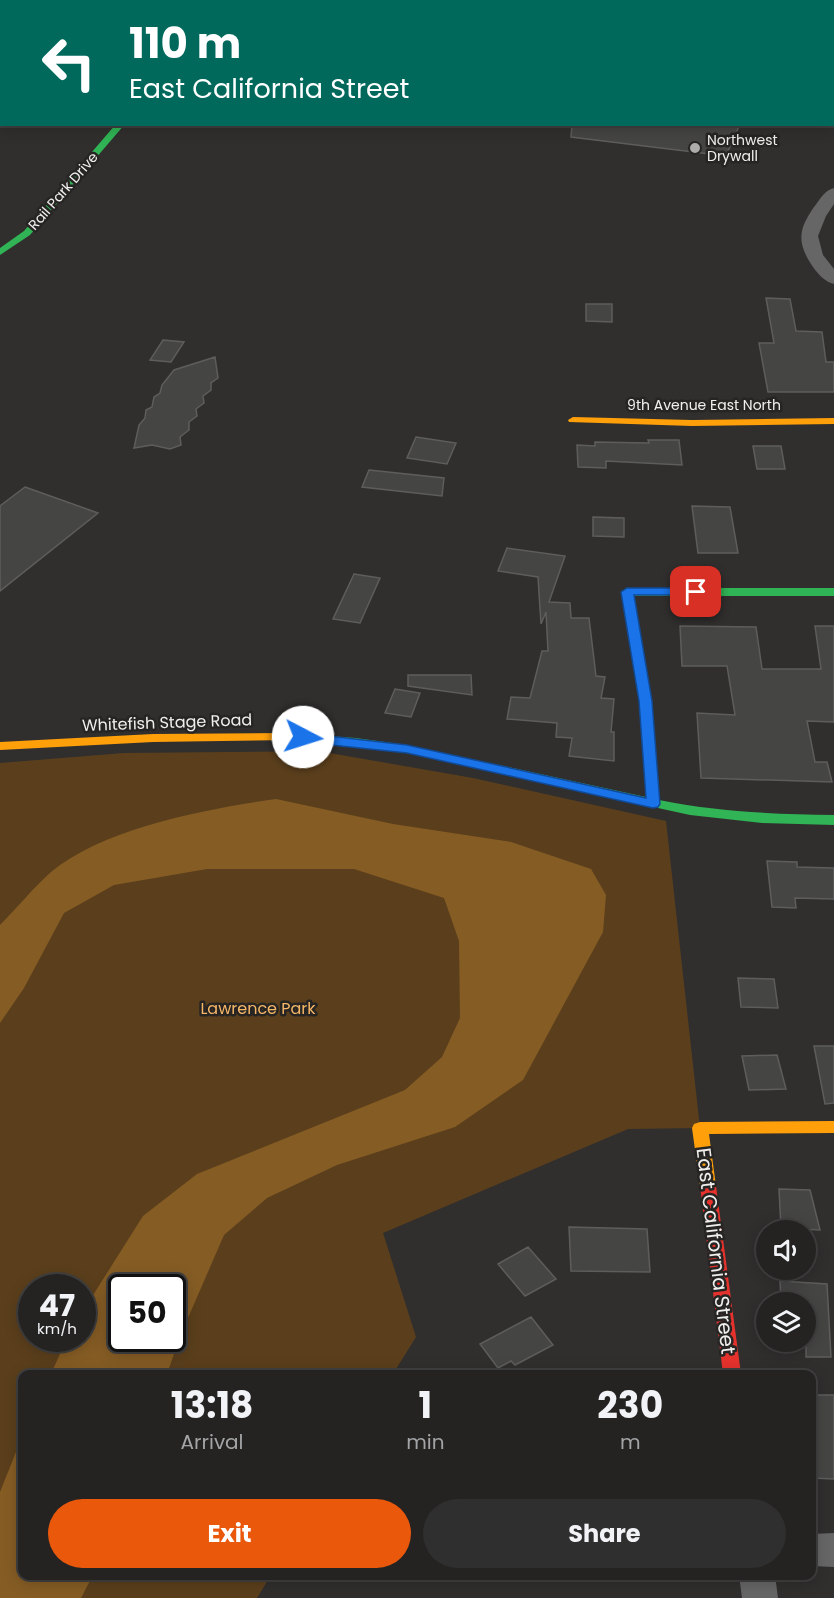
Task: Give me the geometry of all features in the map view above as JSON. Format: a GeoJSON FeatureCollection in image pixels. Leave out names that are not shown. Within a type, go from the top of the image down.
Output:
{"type":"FeatureCollection","features":[{"type":"Feature","properties":{"kind":"street","name":"Rail Park Drive"},"geometry":{"type":"LineString","coordinates":[[0,252],[27,233],[119,126]]}},
{"type":"Feature","properties":{"kind":"street"},"geometry":{"type":"LineString","coordinates":[[834,193],[813,218],[809,228],[809,239],[819,262],[834,279]]}},
{"type":"Feature","properties":{"kind":"street","name":"9th Avenue East North"},"geometry":{"type":"LineString","coordinates":[[573,420],[692,423],[834,421]]}},
{"type":"Feature","properties":{"kind":"street"},"geometry":{"type":"LineString","coordinates":[[653,804],[645,701],[627,592],[834,592]]}},
{"type":"Feature","properties":{"kind":"street","name":"Whitefish Stage Road"},"geometry":{"type":"LineString","coordinates":[[0,746],[207,735],[349,741],[471,762],[653,804],[734,817],[834,820]]}},
{"type":"Feature","properties":{"kind":"street","name":"East California Street"},"geometry":{"type":"LineString","coordinates":[[731,1370],[700,1128],[834,1127]]}},
{"type":"Feature","properties":{"kind":"street"},"geometry":{"type":"LineString","coordinates":[[816,1550],[834,1551]]}},
{"type":"Feature","properties":{"kind":"street"},"geometry":{"type":"LineString","coordinates":[[758,1580],[760,1598]]}},
{"type":"Feature","properties":{"kind":"green space","name":"Lawrence Park"},"geometry":{"type":"Polygon","coordinates":[[[318,751],[473,778],[666,821],[700,1128],[628,1129],[383,1233],[416,1337],[395,1370],[18,1370],[18,1580],[268,1580],[257,1598],[0,1598],[0,763],[124,753],[318,751]]]}},
{"type":"Feature","properties":{"kind":"shaded area"},"geometry":{"type":"Polygon","coordinates":[[[276,799],[393,824],[511,842],[591,869],[606,895],[603,932],[523,1080],[455,1127],[337,1165],[267,1198],[224,1235],[186,1322],[186,1274],[108,1274],[108,1352],[175,1352],[168,1370],[53,1370],[61,1352],[96,1352],[96,1290],[143,1216],[197,1174],[405,1090],[442,1057],[460,1018],[459,941],[444,898],[354,869],[207,869],[114,885],[64,913],[24,988],[0,1023],[0,925],[51,872],[74,856],[128,832],[189,815],[276,799]]]}},
{"type":"Feature","properties":{"kind":"shaded area"},"geometry":{"type":"Polygon","coordinates":[[[18,1447],[18,1580],[90,1580],[81,1598],[0,1598],[0,1492],[18,1447]]]}},
{"type":"Feature","properties":{"kind":"building","name":"Northwest Drywall"},"geometry":{"type":"Polygon","coordinates":[[[572,126],[739,126],[726,156],[571,137],[572,126]]]}},
{"type":"Feature","properties":{"kind":"building"},"geometry":{"type":"Polygon","coordinates":[[[766,298],[790,299],[796,331],[822,332],[826,362],[834,362],[834,392],[768,392],[759,343],[774,343],[766,298]]]}},
{"type":"Feature","properties":{"kind":"building"},"geometry":{"type":"Polygon","coordinates":[[[586,304],[612,304],[612,322],[586,321],[586,304]]]}},
{"type":"Feature","properties":{"kind":"building"},"geometry":{"type":"Polygon","coordinates":[[[163,340],[184,342],[171,362],[150,360],[163,340]]]}},
{"type":"Feature","properties":{"kind":"building"},"geometry":{"type":"Polygon","coordinates":[[[215,357],[218,378],[211,383],[211,390],[203,396],[204,403],[196,409],[197,416],[189,422],[189,430],[180,437],[181,445],[170,449],[152,445],[134,448],[139,425],[145,418],[146,410],[152,407],[154,397],[160,393],[162,385],[174,370],[215,357]]]}},
{"type":"Feature","properties":{"kind":"building"},"geometry":{"type":"Polygon","coordinates":[[[416,437],[456,443],[447,464],[407,458],[416,437]]]}},
{"type":"Feature","properties":{"kind":"building"},"geometry":{"type":"Polygon","coordinates":[[[648,440],[679,440],[682,465],[606,461],[606,468],[578,467],[577,445],[595,446],[595,442],[649,443],[648,440]]]}},
{"type":"Feature","properties":{"kind":"building"},"geometry":{"type":"Polygon","coordinates":[[[753,446],[781,446],[785,469],[757,469],[753,446]]]}},
{"type":"Feature","properties":{"kind":"building"},"geometry":{"type":"Polygon","coordinates":[[[369,470],[444,478],[442,496],[362,487],[369,470]]]}},
{"type":"Feature","properties":{"kind":"building"},"geometry":{"type":"Polygon","coordinates":[[[25,487],[98,513],[0,591],[0,506],[25,487]]]}},
{"type":"Feature","properties":{"kind":"building"},"geometry":{"type":"Polygon","coordinates":[[[692,506],[730,507],[738,553],[698,553],[692,506]]]}},
{"type":"Feature","properties":{"kind":"building"},"geometry":{"type":"Polygon","coordinates":[[[593,517],[624,518],[624,537],[593,536],[593,517]]]}},
{"type":"Feature","properties":{"kind":"building"},"geometry":{"type":"Polygon","coordinates":[[[507,548],[565,556],[549,602],[570,603],[571,618],[589,618],[596,676],[605,677],[601,698],[614,699],[611,732],[614,732],[614,761],[569,756],[572,738],[556,737],[557,723],[507,719],[511,697],[530,698],[542,651],[548,651],[546,612],[541,624],[538,577],[498,571],[507,548]]]}},
{"type":"Feature","properties":{"kind":"building"},"geometry":{"type":"Polygon","coordinates":[[[354,574],[380,578],[360,623],[333,619],[354,574]]]}},
{"type":"Feature","properties":{"kind":"building"},"geometry":{"type":"Polygon","coordinates":[[[680,626],[756,627],[762,669],[821,669],[815,626],[834,626],[834,722],[807,721],[815,762],[827,762],[832,782],[701,778],[697,713],[735,715],[727,666],[682,666],[680,626]]]}},
{"type":"Feature","properties":{"kind":"building"},"geometry":{"type":"Polygon","coordinates":[[[408,675],[471,675],[472,695],[408,686],[408,675]]]}},
{"type":"Feature","properties":{"kind":"building"},"geometry":{"type":"Polygon","coordinates":[[[395,689],[420,693],[411,717],[385,713],[395,689]]]}},
{"type":"Feature","properties":{"kind":"building"},"geometry":{"type":"Polygon","coordinates":[[[767,861],[797,862],[797,867],[834,868],[834,899],[795,898],[796,908],[772,907],[767,861]]]}},
{"type":"Feature","properties":{"kind":"building"},"geometry":{"type":"Polygon","coordinates":[[[738,978],[774,979],[778,1008],[741,1007],[738,978]]]}},
{"type":"Feature","properties":{"kind":"building"},"geometry":{"type":"Polygon","coordinates":[[[814,1046],[834,1046],[834,1103],[825,1104],[814,1046]]]}},
{"type":"Feature","properties":{"kind":"building"},"geometry":{"type":"Polygon","coordinates":[[[777,1055],[786,1089],[749,1090],[742,1056],[777,1055]]]}},
{"type":"Feature","properties":{"kind":"building"},"geometry":{"type":"Polygon","coordinates":[[[779,1189],[810,1190],[820,1230],[816,1230],[816,1220],[781,1220],[779,1189]]]}},
{"type":"Feature","properties":{"kind":"building"},"geometry":{"type":"Polygon","coordinates":[[[569,1227],[647,1229],[650,1272],[571,1271],[569,1227]]]}},
{"type":"Feature","properties":{"kind":"building"},"geometry":{"type":"Polygon","coordinates":[[[528,1247],[556,1279],[525,1296],[498,1264],[528,1247]]]}},
{"type":"Feature","properties":{"kind":"building"},"geometry":{"type":"Polygon","coordinates":[[[780,1281],[827,1284],[831,1357],[806,1357],[806,1352],[816,1352],[816,1292],[781,1292],[780,1281]]]}},
{"type":"Feature","properties":{"kind":"building"},"geometry":{"type":"Polygon","coordinates":[[[531,1317],[553,1345],[515,1365],[511,1361],[498,1368],[480,1344],[531,1317]]]}},
{"type":"Feature","properties":{"kind":"building"},"geometry":{"type":"Polygon","coordinates":[[[816,1395],[834,1395],[834,1479],[816,1478],[816,1395]]]}},
{"type":"Feature","properties":{"kind":"traffic: fast"},"geometry":{"type":"LineString","coordinates":[[0,252],[27,233],[119,126]]}},
{"type":"Feature","properties":{"kind":"traffic: fast"},"geometry":{"type":"LineString","coordinates":[[653,804],[645,701],[627,592],[834,592]]}},
{"type":"Feature","properties":{"kind":"traffic: fast"},"geometry":{"type":"LineString","coordinates":[[286,737],[356,742],[406,749],[690,811],[762,818],[834,820]]}},
{"type":"Feature","properties":{"kind":"traffic: slow"},"geometry":{"type":"LineString","coordinates":[[573,420],[692,423],[834,421]]}},
{"type":"Feature","properties":{"kind":"traffic: slow"},"geometry":{"type":"LineString","coordinates":[[0,746],[153,738],[286,737]]}},
{"type":"Feature","properties":{"kind":"traffic: slow"},"geometry":{"type":"LineString","coordinates":[[708,1186],[700,1128],[834,1127]]}},
{"type":"Feature","properties":{"kind":"traffic: jam"},"geometry":{"type":"LineString","coordinates":[[708,1186],[731,1370]]}},
{"type":"Feature","properties":{"kind":"place","name":"Northwest Drywall"},"geometry":{"type":"Point","coordinates":[695,148]}},
{"type":"Feature","properties":{"kind":"route"},"geometry":{"type":"LineString","coordinates":[[303,737],[407,749],[653,804],[645,701],[627,592],[696,592]]}}]}
